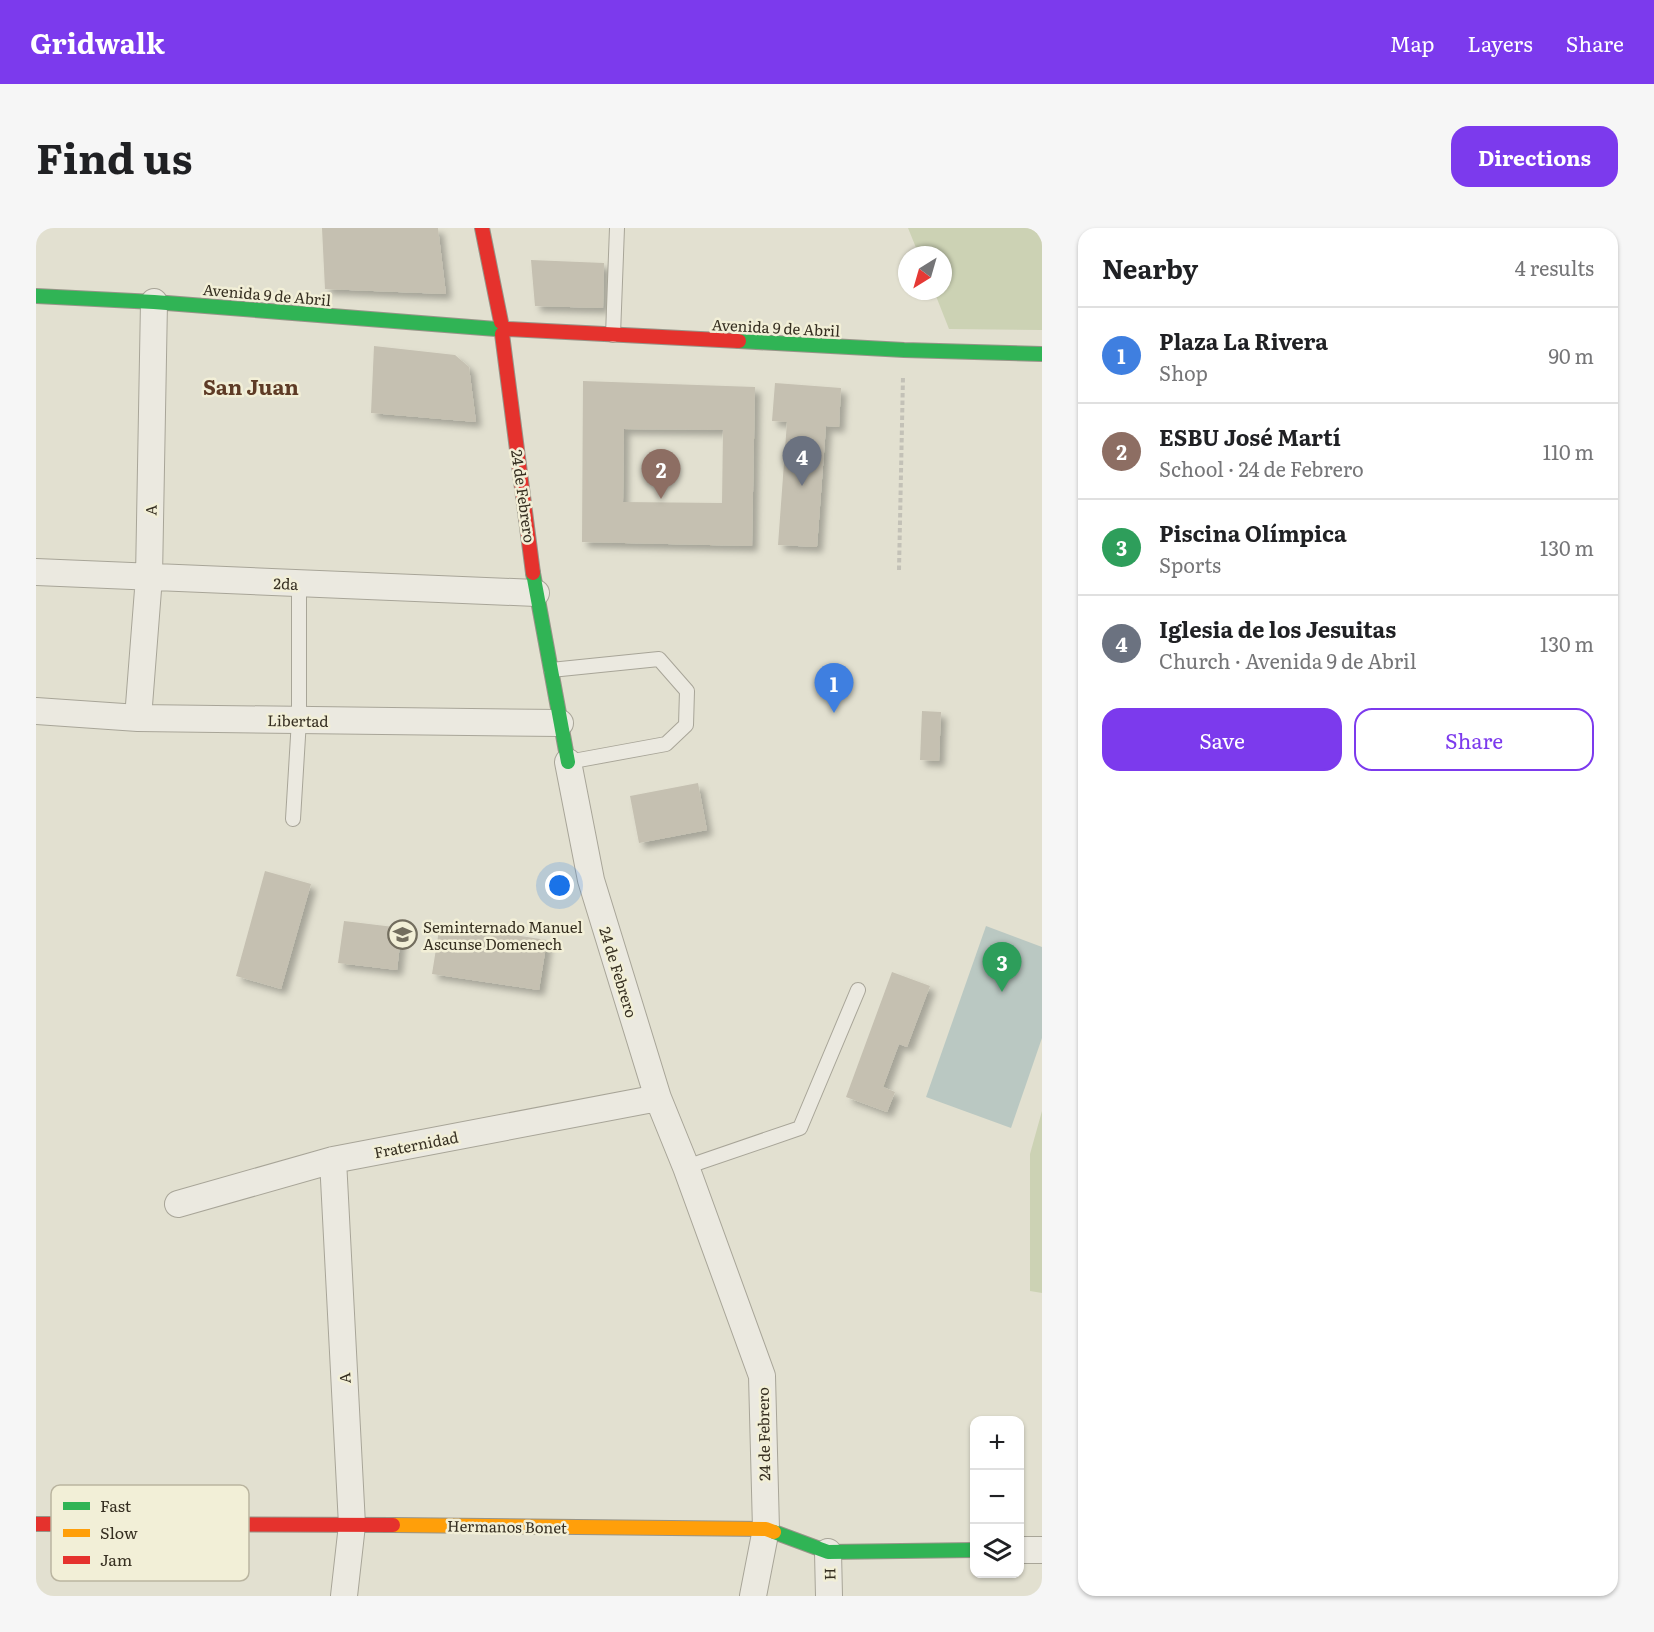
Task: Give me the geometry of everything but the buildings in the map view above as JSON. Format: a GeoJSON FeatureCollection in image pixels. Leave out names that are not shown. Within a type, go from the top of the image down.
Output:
{"type":"FeatureCollection","features":[{"type":"Feature","properties":{"kind":"street","name":"24 de Febrero"},"geometry":{"type":"LineString","coordinates":[[482,228],[502,328],[536,593],[591,880],[658,1098],[686,1167],[762,1376],[766,1529],[753,1596]]}},
{"type":"Feature","properties":{"kind":"street","name":"Avenida 9 de Abril"},"geometry":{"type":"LineString","coordinates":[[36,296],[154,302],[614,335],[904,350],[1042,354]]}},
{"type":"Feature","properties":{"kind":"street","name":"A"},"geometry":{"type":"LineString","coordinates":[[138,718],[149,577],[154,302]]}},
{"type":"Feature","properties":{"kind":"street","name":"2da"},"geometry":{"type":"LineString","coordinates":[[36,572],[536,593]]}},
{"type":"Feature","properties":{"kind":"street","name":"Libertad"},"geometry":{"type":"LineString","coordinates":[[36,711],[138,718],[560,723]]}},
{"type":"Feature","properties":{"kind":"street","name":"Fraternidad"},"geometry":{"type":"LineString","coordinates":[[178,1204],[333,1160],[658,1098]]}},
{"type":"Feature","properties":{"kind":"street","name":"A"},"geometry":{"type":"LineString","coordinates":[[333,1160],[352,1525],[344,1596]]}},
{"type":"Feature","properties":{"kind":"street","name":"Hermanos Bonet"},"geometry":{"type":"LineString","coordinates":[[36,1524],[51,1524]]}},
{"type":"Feature","properties":{"kind":"street","name":"Hermanos Bonet"},"geometry":{"type":"LineString","coordinates":[[249,1525],[766,1529],[828,1552],[970,1550]]}},
{"type":"Feature","properties":{"kind":"street"},"geometry":{"type":"LineString","coordinates":[[1024,1550],[1042,1550]]}},
{"type":"Feature","properties":{"kind":"street","name":"H"},"geometry":{"type":"LineString","coordinates":[[828,1552],[829,1596]]}},
{"type":"Feature","properties":{"kind":"lane"},"geometry":{"type":"LineString","coordinates":[[614,335],[617,228]]}},
{"type":"Feature","properties":{"kind":"lane"},"geometry":{"type":"LineString","coordinates":[[293,819],[299,720],[299,584]]}},
{"type":"Feature","properties":{"kind":"lane"},"geometry":{"type":"LineString","coordinates":[[550,670],[659,659],[687,691],[686,725],[666,744],[568,762]]}},
{"type":"Feature","properties":{"kind":"lane"},"geometry":{"type":"LineString","coordinates":[[686,1167],[800,1128],[858,990]]}},
{"type":"Feature","properties":{"kind":"path"},"geometry":{"type":"LineString","coordinates":[[899,570],[904,350]]}},
{"type":"Feature","properties":{"kind":"green space"},"geometry":{"type":"Polygon","coordinates":[[[908,228],[1034,228],[1042,242],[1042,330],[949,329],[938,300],[952,300],[952,246],[915,246],[908,228]]]}},
{"type":"Feature","properties":{"kind":"green space"},"geometry":{"type":"Polygon","coordinates":[[[1042,1111],[1042,1293],[1030,1291],[1030,1154],[1042,1111]]]}},
{"type":"Feature","properties":{"kind":"shaded area"},"geometry":{"type":"Polygon","coordinates":[[[986,926],[1042,947],[1042,1038],[1011,1128],[926,1097],[986,926]]]}},
{"type":"Feature","properties":{"kind":"traffic: fast"},"geometry":{"type":"LineString","coordinates":[[36,296],[154,302],[496,329]]}},
{"type":"Feature","properties":{"kind":"traffic: fast"},"geometry":{"type":"LineString","coordinates":[[739,341],[904,350],[1042,354]]}},
{"type":"Feature","properties":{"kind":"traffic: fast"},"geometry":{"type":"LineString","coordinates":[[533,573],[568,762]]}},
{"type":"Feature","properties":{"kind":"traffic: fast"},"geometry":{"type":"LineString","coordinates":[[774,1532],[828,1552],[970,1550]]}},
{"type":"Feature","properties":{"kind":"traffic: slow"},"geometry":{"type":"LineString","coordinates":[[393,1525],[766,1529],[774,1532]]}},
{"type":"Feature","properties":{"kind":"traffic: jam"},"geometry":{"type":"LineString","coordinates":[[482,228],[501,322]]}},
{"type":"Feature","properties":{"kind":"traffic: jam"},"geometry":{"type":"LineString","coordinates":[[508,329],[739,341]]}},
{"type":"Feature","properties":{"kind":"traffic: jam"},"geometry":{"type":"LineString","coordinates":[[502,334],[533,573]]}},
{"type":"Feature","properties":{"kind":"traffic: jam"},"geometry":{"type":"LineString","coordinates":[[36,1524],[51,1524]]}},
{"type":"Feature","properties":{"kind":"traffic: jam"},"geometry":{"type":"LineString","coordinates":[[249,1525],[393,1525]]}},
{"type":"Feature","properties":{"kind":"place","name":"Iglesia de los Jesuitas"},"geometry":{"type":"Point","coordinates":[802,486]}},
{"type":"Feature","properties":{"kind":"place","name":"ESBU José Martí"},"geometry":{"type":"Point","coordinates":[661,499]}},
{"type":"Feature","properties":{"kind":"place","name":"Plaza La Rivera"},"geometry":{"type":"Point","coordinates":[834,713]}},
{"type":"Feature","properties":{"kind":"place","name":"Seminternado Manuel Ascunse Domenech"},"geometry":{"type":"Point","coordinates":[402,935]}},
{"type":"Feature","properties":{"kind":"place","name":"Piscina Olímpica"},"geometry":{"type":"Point","coordinates":[1002,992]}},
{"type":"Feature","properties":{"kind":"district","name":"San Juan"},"geometry":{"type":"Point","coordinates":[251,385]}}]}
